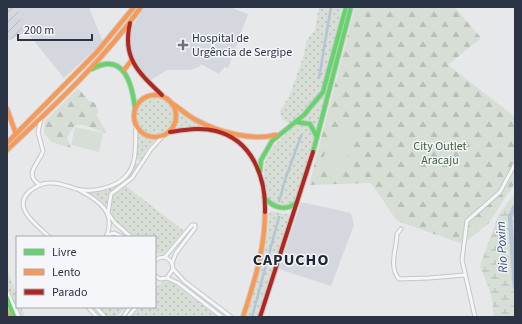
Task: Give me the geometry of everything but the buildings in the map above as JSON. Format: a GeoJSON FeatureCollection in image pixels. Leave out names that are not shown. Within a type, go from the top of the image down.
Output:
{"type":"FeatureCollection","features":[{"type":"Feature","properties":{"kind":"main road"},"geometry":{"type":"LineString","coordinates":[[7,143],[97,52],[134,7]]}},
{"type":"Feature","properties":{"kind":"main road"},"geometry":{"type":"LineString","coordinates":[[7,150],[87,72],[131,21],[141,7]]}},
{"type":"Feature","properties":{"kind":"main road"},"geometry":{"type":"LineString","coordinates":[[243,317],[265,227],[264,196],[260,171],[261,160],[265,150],[280,133],[304,115],[319,99],[327,82],[346,7]]}},
{"type":"Feature","properties":{"kind":"main road"},"geometry":{"type":"LineString","coordinates":[[260,317],[317,137],[350,7]]}},
{"type":"Feature","properties":{"kind":"main road"},"geometry":{"type":"LineString","coordinates":[[131,21],[127,45],[131,61],[137,70],[172,104],[200,122],[227,132],[244,145],[252,155],[260,171]]}},
{"type":"Feature","properties":{"kind":"main road"},"geometry":{"type":"LineString","coordinates":[[124,70],[131,61]]}},
{"type":"Feature","properties":{"kind":"main road"},"geometry":{"type":"LineString","coordinates":[[87,72],[105,64],[113,65],[124,70],[131,81],[135,109]]}},
{"type":"Feature","properties":{"kind":"main road"},"geometry":{"type":"LineString","coordinates":[[164,97],[148,96],[138,103],[135,109],[134,115],[136,125],[140,131],[148,136],[155,138],[170,132],[198,127],[260,138],[280,133]]}},
{"type":"Feature","properties":{"kind":"main road"},"geometry":{"type":"LineString","coordinates":[[170,132],[176,120],[176,111],[172,104]]}},
{"type":"Feature","properties":{"kind":"main road"},"geometry":{"type":"LineString","coordinates":[[7,109],[16,134]]}},
{"type":"Feature","properties":{"kind":"main road"},"geometry":{"type":"LineString","coordinates":[[295,122],[310,124],[316,132],[317,137]]}},
{"type":"Feature","properties":{"kind":"main road"},"geometry":{"type":"LineString","coordinates":[[264,196],[271,205],[277,208],[290,206],[297,201]]}},
{"type":"Feature","properties":{"kind":"main road"},"geometry":{"type":"LineString","coordinates":[[7,298],[14,317]]}},
{"type":"Feature","properties":{"kind":"main road"},"geometry":{"type":"LineString","coordinates":[[7,312],[9,317]]}},
{"type":"Feature","properties":{"kind":"street"},"geometry":{"type":"LineString","coordinates":[[40,185],[32,179],[31,173],[43,151],[38,132],[39,124],[44,115]]}},
{"type":"Feature","properties":{"kind":"street"},"geometry":{"type":"LineString","coordinates":[[77,189],[110,186],[127,175],[134,160],[136,125]]}},
{"type":"Feature","properties":{"kind":"street"},"geometry":{"type":"LineString","coordinates":[[27,131],[32,129],[38,132]]}},
{"type":"Feature","properties":{"kind":"street"},"geometry":{"type":"LineString","coordinates":[[121,236],[114,233],[107,236],[111,194],[132,178],[151,149],[163,136]]}},
{"type":"Feature","properties":{"kind":"street"},"geometry":{"type":"LineString","coordinates":[[475,317],[462,258],[468,220],[500,192],[515,164]]}},
{"type":"Feature","properties":{"kind":"street"},"geometry":{"type":"LineString","coordinates":[[49,236],[28,218],[24,207],[24,199],[28,193],[40,185],[54,183],[77,189],[97,200],[114,223],[129,236]]}},
{"type":"Feature","properties":{"kind":"street"},"geometry":{"type":"LineString","coordinates":[[165,257],[192,225],[195,225],[176,253],[172,263],[173,269],[184,281],[231,317]]}},
{"type":"Feature","properties":{"kind":"street"},"geometry":{"type":"LineString","coordinates":[[401,229],[396,234],[396,246],[393,256],[394,269],[398,278],[429,278],[465,275]]}},
{"type":"Feature","properties":{"kind":"street"},"geometry":{"type":"LineString","coordinates":[[157,257],[165,257],[172,263]]}},
{"type":"Feature","properties":{"kind":"street"},"geometry":{"type":"LineString","coordinates":[[167,278],[173,269]]}},
{"type":"Feature","properties":{"kind":"street"},"geometry":{"type":"LineString","coordinates":[[156,277],[160,279]]}},
{"type":"Feature","properties":{"kind":"street"},"geometry":{"type":"LineString","coordinates":[[156,281],[167,278],[178,283],[222,317]]}},
{"type":"Feature","properties":{"kind":"street"},"geometry":{"type":"LineString","coordinates":[[7,292],[18,317]]}},
{"type":"Feature","properties":{"kind":"street"},"geometry":{"type":"LineString","coordinates":[[89,308],[97,317]]}},
{"type":"Feature","properties":{"kind":"street"},"geometry":{"type":"LineString","coordinates":[[97,308],[105,317]]}},
{"type":"Feature","properties":{"kind":"street"},"geometry":{"type":"LineString","coordinates":[[123,317],[129,308]]}},
{"type":"Feature","properties":{"kind":"street"},"geometry":{"type":"LineString","coordinates":[[128,317],[135,308]]}},
{"type":"Feature","properties":{"kind":"shaded area"},"geometry":{"type":"Polygon","coordinates":[[[7,7],[15,7],[27,32],[7,41],[7,7]]]}},
{"type":"Feature","properties":{"kind":"shaded area"},"geometry":{"type":"Polygon","coordinates":[[[15,7],[89,7],[103,42],[64,78],[27,32],[15,7]]]}},
{"type":"Feature","properties":{"kind":"shaded area","name":"Hospital de Urgência de Sergipe"},"geometry":{"type":"Polygon","coordinates":[[[144,7],[229,7],[248,14],[228,68],[224,67],[219,74],[201,64],[199,67],[190,70],[167,70],[149,81],[132,60],[129,42],[132,27],[144,7]]]}},
{"type":"Feature","properties":{"kind":"shaded area"},"geometry":{"type":"Polygon","coordinates":[[[301,202],[351,213],[354,225],[331,286],[279,269],[301,202]]]}},
{"type":"Feature","properties":{"kind":"green space"},"geometry":{"type":"Polygon","coordinates":[[[319,7],[342,7],[326,77],[316,97],[290,124],[282,119],[280,111],[289,97],[303,58],[307,40],[315,30],[319,7]]]}},
{"type":"Feature","properties":{"kind":"green space","name":"City Outlet Aracaju"},"geometry":{"type":"Polygon","coordinates":[[[355,7],[455,7],[481,38],[448,65],[515,117],[515,183],[488,224],[463,244],[397,221],[371,183],[309,185],[355,7]]]}},
{"type":"Feature","properties":{"kind":"green space"},"geometry":{"type":"Polygon","coordinates":[[[328,87],[317,130],[312,122],[302,120],[313,109],[328,87]]]}},
{"type":"Feature","properties":{"kind":"green space"},"geometry":{"type":"Polygon","coordinates":[[[78,88],[88,100],[95,103],[99,112],[96,114],[107,133],[82,125],[75,126],[67,138],[71,148],[51,142],[44,133],[45,121],[78,88]]]}},
{"type":"Feature","properties":{"kind":"green space"},"geometry":{"type":"Polygon","coordinates":[[[159,95],[164,97],[175,110],[175,125],[169,133],[152,143],[141,162],[136,159],[136,131],[148,138],[155,138],[146,135],[139,129],[135,122],[134,115],[136,107],[141,101],[149,96],[159,95]]]}},
{"type":"Feature","properties":{"kind":"green space"},"geometry":{"type":"Polygon","coordinates":[[[176,107],[185,115],[210,128],[183,126],[174,130],[179,120],[176,107]]]}},
{"type":"Feature","properties":{"kind":"green space"},"geometry":{"type":"Polygon","coordinates":[[[297,124],[309,126],[316,136],[297,202],[288,208],[279,209],[269,202],[265,187],[264,166],[271,150],[297,124]]]}},
{"type":"Feature","properties":{"kind":"green space"},"geometry":{"type":"Polygon","coordinates":[[[75,127],[103,133],[99,152],[71,145],[75,127]]]}},
{"type":"Feature","properties":{"kind":"green space"},"geometry":{"type":"Polygon","coordinates":[[[331,128],[354,134],[345,170],[322,164],[331,128]]]}},
{"type":"Feature","properties":{"kind":"green space"},"geometry":{"type":"Polygon","coordinates":[[[134,162],[140,165],[127,180],[110,194],[107,207],[95,196],[84,191],[102,190],[115,186],[125,177],[134,162]]]}},
{"type":"Feature","properties":{"kind":"green space"},"geometry":{"type":"Polygon","coordinates":[[[126,186],[184,231],[164,254],[156,253],[156,236],[134,236],[112,217],[111,208],[113,195],[126,186]]]}},
{"type":"Feature","properties":{"kind":"green space"},"geometry":{"type":"Polygon","coordinates":[[[515,193],[515,317],[494,317],[491,294],[480,266],[498,216],[515,193]]]}},
{"type":"Feature","properties":{"kind":"green space"},"geometry":{"type":"Polygon","coordinates":[[[271,211],[287,214],[290,217],[258,317],[246,317],[260,266],[266,240],[269,214],[271,211]]]}},
{"type":"Feature","properties":{"kind":"green space"},"geometry":{"type":"Polygon","coordinates":[[[7,269],[16,293],[16,307],[7,286],[7,269]]]}},
{"type":"Feature","properties":{"kind":"green space"},"geometry":{"type":"Polygon","coordinates":[[[164,281],[173,283],[218,317],[131,317],[138,308],[156,308],[156,287],[164,281]]]}},
{"type":"Feature","properties":{"kind":"green space"},"geometry":{"type":"Polygon","coordinates":[[[16,308],[21,308],[25,317],[20,317],[16,308]]]}},
{"type":"Feature","properties":{"kind":"green space"},"geometry":{"type":"Polygon","coordinates":[[[100,308],[125,308],[116,317],[107,316],[100,308]]]}},
{"type":"Feature","properties":{"kind":"waterway"},"geometry":{"type":"LineString","coordinates":[[319,78],[331,7]]}},
{"type":"Feature","properties":{"kind":"waterway"},"geometry":{"type":"LineString","coordinates":[[279,201],[301,136]]}},
{"type":"Feature","properties":{"kind":"waterway","name":"Rio Poxim"},"geometry":{"type":"LineString","coordinates":[[515,206],[510,217],[515,287]]}},
{"type":"Feature","properties":{"kind":"waterway"},"geometry":{"type":"LineString","coordinates":[[252,317],[279,217]]}},
{"type":"Feature","properties":{"kind":"traffic: fast"},"geometry":{"type":"LineString","coordinates":[[260,171],[261,160],[272,141],[304,115],[323,92],[346,7]]}},
{"type":"Feature","properties":{"kind":"traffic: fast"},"geometry":{"type":"LineString","coordinates":[[313,152],[351,7]]}},
{"type":"Feature","properties":{"kind":"traffic: fast"},"geometry":{"type":"LineString","coordinates":[[92,69],[103,65],[112,64],[119,67],[129,80],[135,108]]}},
{"type":"Feature","properties":{"kind":"traffic: fast"},"geometry":{"type":"LineString","coordinates":[[296,122],[310,124],[317,137]]}},
{"type":"Feature","properties":{"kind":"traffic: fast"},"geometry":{"type":"LineString","coordinates":[[264,197],[271,204],[284,208],[297,202]]}},
{"type":"Feature","properties":{"kind":"traffic: fast"},"geometry":{"type":"LineString","coordinates":[[7,298],[14,317]]}},
{"type":"Feature","properties":{"kind":"traffic: slow"},"geometry":{"type":"LineString","coordinates":[[7,143],[97,52],[134,7]]}},
{"type":"Feature","properties":{"kind":"traffic: slow"},"geometry":{"type":"LineString","coordinates":[[7,150],[95,64],[141,7]]}},
{"type":"Feature","properties":{"kind":"traffic: slow"},"geometry":{"type":"LineString","coordinates":[[124,70],[131,61]]}},
{"type":"Feature","properties":{"kind":"traffic: slow"},"geometry":{"type":"LineString","coordinates":[[151,95],[159,95],[167,98],[173,104],[176,116],[173,128],[167,134],[159,137],[151,137],[143,134],[137,128],[134,120],[134,112],[137,104],[143,98],[151,95]]}},
{"type":"Feature","properties":{"kind":"traffic: slow"},"geometry":{"type":"LineString","coordinates":[[173,104],[190,117],[224,132],[256,137],[276,135]]}},
{"type":"Feature","properties":{"kind":"traffic: slow"},"geometry":{"type":"LineString","coordinates":[[7,109],[16,134]]}},
{"type":"Feature","properties":{"kind":"traffic: slow"},"geometry":{"type":"LineString","coordinates":[[243,317],[255,279],[261,253],[265,226],[265,212]]}},
{"type":"Feature","properties":{"kind":"traffic: slow"},"geometry":{"type":"LineString","coordinates":[[7,312],[9,317]]}},
{"type":"Feature","properties":{"kind":"traffic: jam"},"geometry":{"type":"LineString","coordinates":[[130,23],[128,35],[130,55],[139,71],[162,95]]}},
{"type":"Feature","properties":{"kind":"traffic: jam"},"geometry":{"type":"LineString","coordinates":[[170,132],[205,129],[216,131],[239,143],[248,151],[259,173],[263,186],[265,212]]}},
{"type":"Feature","properties":{"kind":"traffic: jam"},"geometry":{"type":"LineString","coordinates":[[260,317],[313,152]]}},
{"type":"Feature","properties":{"kind":"place","name":"Hospital de Urgência de Sergipe"},"geometry":{"type":"Point","coordinates":[183,45]}},
{"type":"Feature","properties":{"kind":"district","name":"CAPUCHO"},"geometry":{"type":"Point","coordinates":[291,260]}}]}
